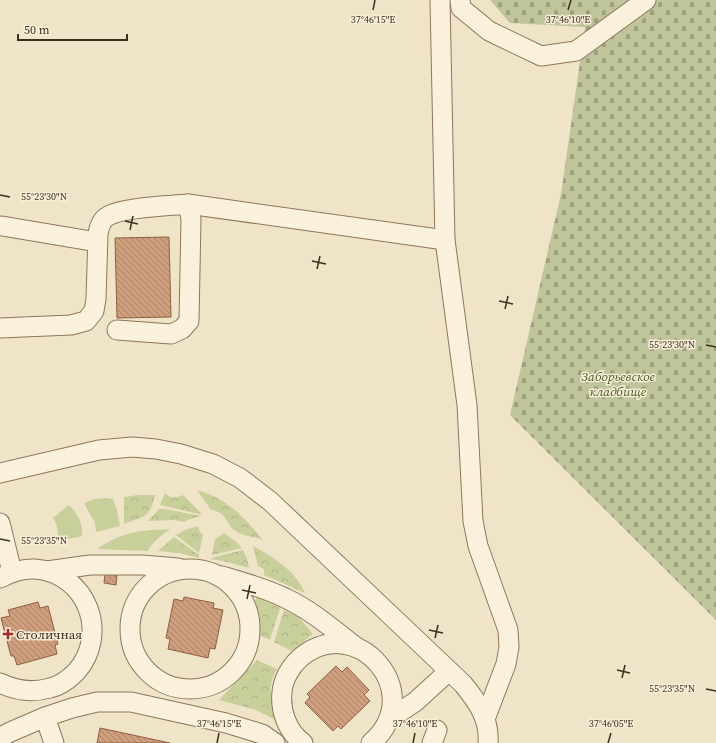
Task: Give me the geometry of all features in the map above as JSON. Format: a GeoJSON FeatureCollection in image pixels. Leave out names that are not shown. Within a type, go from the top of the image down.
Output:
{"type":"FeatureCollection","features":[{"type":"Feature","properties":{"kind":"street"},"geometry":{"type":"LineString","coordinates":[[440,0],[445,240],[467,405],[473,521],[475,535],[508,630],[509,647],[506,664],[485,719]]}},
{"type":"Feature","properties":{"kind":"street"},"geometry":{"type":"LineString","coordinates":[[460,0],[461,8],[489,31],[541,56],[576,51],[646,0]]}},
{"type":"Feature","properties":{"kind":"street"},"geometry":{"type":"LineString","coordinates":[[0,328],[71,325],[86,321],[94,311],[96,299],[97,242],[99,225],[107,216],[120,211],[188,204],[445,240]]}},
{"type":"Feature","properties":{"kind":"street"},"geometry":{"type":"LineString","coordinates":[[117,330],[171,334],[182,329],[189,321],[191,219],[188,204]]}},
{"type":"Feature","properties":{"kind":"street"},"geometry":{"type":"LineString","coordinates":[[1,225],[97,242]]}},
{"type":"Feature","properties":{"kind":"street"},"geometry":{"type":"LineString","coordinates":[[0,473],[99,450],[132,447],[156,449],[181,454],[213,464],[240,478],[270,501],[463,684],[476,701],[485,719],[489,732],[488,743]]}},
{"type":"Feature","properties":{"kind":"street"},"geometry":{"type":"LineString","coordinates":[[0,523],[6,575],[22,570],[35,569],[59,576],[78,591],[90,613],[92,625],[92,636],[86,658],[72,676],[54,687],[31,691],[19,690],[0,683]]}},
{"type":"Feature","properties":{"kind":"street"},"geometry":{"type":"LineString","coordinates":[[47,572],[90,566],[142,566],[203,570],[250,584],[286,598],[322,620],[357,648],[375,659],[388,677],[391,687],[392,709],[384,729],[371,743]]}},
{"type":"Feature","properties":{"kind":"street"},"geometry":{"type":"LineString","coordinates":[[191,569],[168,573],[148,585],[135,604],[131,615],[130,627],[132,644],[139,660],[146,670],[155,677],[176,687],[200,687],[222,679],[239,663],[248,642],[250,630],[246,607],[233,588],[214,574]]}},
{"type":"Feature","properties":{"kind":"street"},"geometry":{"type":"LineString","coordinates":[[303,743],[291,732],[282,712],[282,690],[290,670],[296,661],[314,648],[335,644],[357,648]]}},
{"type":"Feature","properties":{"kind":"street"},"geometry":{"type":"LineString","coordinates":[[389,719],[415,702],[449,671]]}},
{"type":"Feature","properties":{"kind":"street"},"geometry":{"type":"LineString","coordinates":[[0,738],[45,716],[72,708],[97,702],[131,702],[226,723],[262,734],[275,743]]}},
{"type":"Feature","properties":{"kind":"street"},"geometry":{"type":"LineString","coordinates":[[45,716],[54,743]]}},
{"type":"Feature","properties":{"kind":"green space","name":"Заборьевское кладбище"},"geometry":{"type":"Polygon","coordinates":[[[490,0],[716,0],[716,620],[510,415],[561,194],[585,27],[510,23],[490,0]]]}},
{"type":"Feature","properties":{"kind":"green space"},"geometry":{"type":"Polygon","coordinates":[[[197,490],[218,499],[234,509],[263,540],[241,534],[234,530],[221,514],[211,510],[197,490]]]}},
{"type":"Feature","properties":{"kind":"green space"},"geometry":{"type":"Polygon","coordinates":[[[165,493],[174,497],[183,495],[203,515],[160,505],[165,493]]]}},
{"type":"Feature","properties":{"kind":"green space"},"geometry":{"type":"Polygon","coordinates":[[[155,495],[151,509],[145,516],[124,524],[124,497],[155,495]]]}},
{"type":"Feature","properties":{"kind":"green space"},"geometry":{"type":"Polygon","coordinates":[[[95,499],[113,499],[120,526],[96,532],[95,523],[84,503],[95,499]]]}},
{"type":"Feature","properties":{"kind":"green space"},"geometry":{"type":"Polygon","coordinates":[[[69,505],[79,519],[82,527],[82,536],[56,542],[58,530],[53,518],[69,505]]]}},
{"type":"Feature","properties":{"kind":"green space"},"geometry":{"type":"Polygon","coordinates":[[[159,509],[201,516],[184,522],[173,520],[148,521],[159,509]]]}},
{"type":"Feature","properties":{"kind":"green space"},"geometry":{"type":"Polygon","coordinates":[[[198,526],[203,535],[199,553],[176,535],[185,530],[198,526]]]}},
{"type":"Feature","properties":{"kind":"green space"},"geometry":{"type":"Polygon","coordinates":[[[170,529],[155,541],[148,551],[97,549],[123,535],[140,531],[170,529]]]}},
{"type":"Feature","properties":{"kind":"green space"},"geometry":{"type":"Polygon","coordinates":[[[224,533],[242,548],[212,555],[215,539],[224,533]]]}},
{"type":"Feature","properties":{"kind":"green space"},"geometry":{"type":"Polygon","coordinates":[[[174,537],[199,555],[199,558],[179,553],[158,551],[174,537]]]}},
{"type":"Feature","properties":{"kind":"green space"},"geometry":{"type":"Polygon","coordinates":[[[253,546],[276,560],[290,571],[301,585],[305,593],[264,575],[264,569],[258,566],[253,546]]]}},
{"type":"Feature","properties":{"kind":"green space"},"geometry":{"type":"Polygon","coordinates":[[[243,550],[249,568],[211,559],[211,558],[243,550]]]}},
{"type":"Feature","properties":{"kind":"green space"},"geometry":{"type":"Polygon","coordinates":[[[257,597],[280,608],[270,640],[259,635],[259,618],[254,602],[257,597]]]}},
{"type":"Feature","properties":{"kind":"green space"},"geometry":{"type":"Polygon","coordinates":[[[284,610],[297,615],[313,634],[292,651],[274,642],[284,610]]]}},
{"type":"Feature","properties":{"kind":"green space"},"geometry":{"type":"Polygon","coordinates":[[[257,660],[277,669],[271,682],[271,695],[279,722],[256,710],[219,700],[257,660]]]}},
{"type":"Feature","properties":{"kind":"building"},"geometry":{"type":"Polygon","coordinates":[[[169,237],[171,317],[117,318],[115,238],[169,237]]]}},
{"type":"Feature","properties":{"kind":"building"},"geometry":{"type":"Polygon","coordinates":[[[105,573],[117,575],[116,585],[104,583],[105,573]]]}},
{"type":"Feature","properties":{"kind":"building"},"geometry":{"type":"Polygon","coordinates":[[[184,597],[214,603],[213,608],[223,610],[215,649],[210,648],[208,658],[168,649],[170,639],[166,638],[174,599],[183,601],[184,597]]]}},
{"type":"Feature","properties":{"kind":"building"},"geometry":{"type":"Polygon","coordinates":[[[38,602],[40,608],[48,606],[58,644],[55,645],[57,654],[17,665],[14,656],[11,656],[1,618],[10,616],[8,610],[38,602]]]}},
{"type":"Feature","properties":{"kind":"building"},"geometry":{"type":"Polygon","coordinates":[[[336,666],[342,672],[347,667],[369,690],[364,695],[370,701],[341,729],[338,726],[333,731],[305,703],[310,697],[307,694],[336,666]]]}},
{"type":"Feature","properties":{"kind":"building"},"geometry":{"type":"Polygon","coordinates":[[[100,728],[170,743],[97,743],[100,728]]]}},
{"type":"Feature","properties":{"kind":"place","name":"Столичная"},"geometry":{"type":"Point","coordinates":[8,634]}}]}
